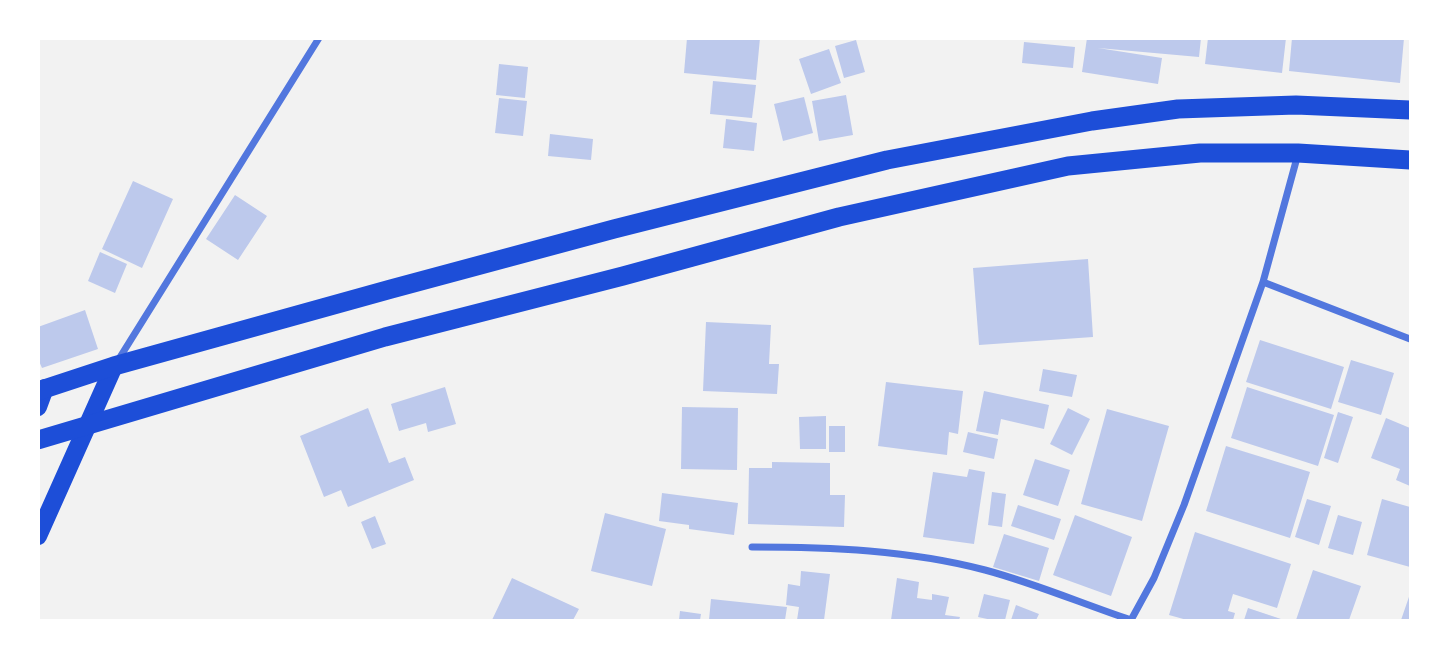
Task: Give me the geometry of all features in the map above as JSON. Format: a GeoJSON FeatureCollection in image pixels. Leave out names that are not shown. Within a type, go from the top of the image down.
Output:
{"type":"FeatureCollection","features":[{"type":"Feature","properties":{"kind":"highway"},"geometry":{"type":"LineString","coordinates":[[42,390],[114,366],[391,289],[887,160],[1092,121],[1178,110],[1296,106],[1410,110]]}},
{"type":"Feature","properties":{"kind":"highway"},"geometry":{"type":"LineString","coordinates":[[38,440],[385,337],[839,217],[1068,166],[1200,153],[1298,153],[1410,160]]}},
{"type":"Feature","properties":{"kind":"main road"},"geometry":{"type":"LineString","coordinates":[[38,536],[114,366]]}},
{"type":"Feature","properties":{"kind":"main road"},"geometry":{"type":"LineString","coordinates":[[38,407],[42,390]]}},
{"type":"Feature","properties":{"kind":"street"},"geometry":{"type":"LineString","coordinates":[[114,366],[318,38]]}},
{"type":"Feature","properties":{"kind":"street"},"geometry":{"type":"LineString","coordinates":[[752,547],[864,549],[919,557],[985,570],[1131,620],[1154,578],[1184,505],[1263,282],[1298,153]]}},
{"type":"Feature","properties":{"kind":"street"},"geometry":{"type":"LineString","coordinates":[[1263,282],[1410,339]]}},
{"type":"Feature","properties":{"kind":"building"},"geometry":{"type":"Polygon","coordinates":[[[687,38],[760,38],[756,80],[684,73],[687,38]]]}},
{"type":"Feature","properties":{"kind":"building"},"geometry":{"type":"Polygon","coordinates":[[[1087,38],[1201,38],[1199,57],[1098,48],[1162,58],[1158,84],[1082,72],[1087,38]]]}},
{"type":"Feature","properties":{"kind":"building"},"geometry":{"type":"Polygon","coordinates":[[[1208,38],[1286,38],[1282,73],[1205,64],[1208,38]]]}},
{"type":"Feature","properties":{"kind":"building"},"geometry":{"type":"Polygon","coordinates":[[[1292,38],[1404,38],[1400,83],[1289,71],[1292,38]]]}},
{"type":"Feature","properties":{"kind":"building"},"geometry":{"type":"Polygon","coordinates":[[[856,40],[865,72],[844,78],[835,46],[856,40]]]}},
{"type":"Feature","properties":{"kind":"building"},"geometry":{"type":"Polygon","coordinates":[[[1024,42],[1075,47],[1073,68],[1022,63],[1024,42]]]}},
{"type":"Feature","properties":{"kind":"building"},"geometry":{"type":"Polygon","coordinates":[[[829,49],[841,83],[811,94],[799,59],[829,49]]]}},
{"type":"Feature","properties":{"kind":"building"},"geometry":{"type":"Polygon","coordinates":[[[499,64],[528,67],[525,98],[496,95],[499,64]]]}},
{"type":"Feature","properties":{"kind":"building"},"geometry":{"type":"Polygon","coordinates":[[[713,81],[756,85],[752,118],[710,114],[713,81]]]}},
{"type":"Feature","properties":{"kind":"building"},"geometry":{"type":"Polygon","coordinates":[[[846,95],[853,135],[819,141],[812,101],[846,95]]]}},
{"type":"Feature","properties":{"kind":"building"},"geometry":{"type":"Polygon","coordinates":[[[804,97],[813,133],[783,141],[774,104],[804,97]]]}},
{"type":"Feature","properties":{"kind":"building"},"geometry":{"type":"Polygon","coordinates":[[[499,98],[527,101],[523,136],[495,133],[499,98]]]}},
{"type":"Feature","properties":{"kind":"building"},"geometry":{"type":"Polygon","coordinates":[[[726,119],[757,123],[754,151],[723,148],[726,119]]]}},
{"type":"Feature","properties":{"kind":"building"},"geometry":{"type":"Polygon","coordinates":[[[550,134],[593,139],[591,160],[548,156],[550,134]]]}},
{"type":"Feature","properties":{"kind":"building"},"geometry":{"type":"Polygon","coordinates":[[[133,181],[173,199],[142,268],[102,249],[133,181]]]}},
{"type":"Feature","properties":{"kind":"building"},"geometry":{"type":"Polygon","coordinates":[[[235,195],[267,216],[238,260],[206,239],[235,195]]]}},
{"type":"Feature","properties":{"kind":"building"},"geometry":{"type":"Polygon","coordinates":[[[100,252],[127,264],[115,293],[88,281],[100,252]]]}},
{"type":"Feature","properties":{"kind":"building"},"geometry":{"type":"Polygon","coordinates":[[[1088,259],[1093,337],[979,345],[973,268],[1088,259]]]}},
{"type":"Feature","properties":{"kind":"building"},"geometry":{"type":"Polygon","coordinates":[[[85,310],[98,349],[42,368],[38,359],[38,327],[85,310]]]}},
{"type":"Feature","properties":{"kind":"building"},"geometry":{"type":"Polygon","coordinates":[[[706,322],[771,325],[769,364],[779,364],[777,394],[703,391],[706,322]]]}},
{"type":"Feature","properties":{"kind":"building"},"geometry":{"type":"Polygon","coordinates":[[[1260,340],[1344,367],[1331,409],[1246,382],[1260,340]]]}},
{"type":"Feature","properties":{"kind":"building"},"geometry":{"type":"Polygon","coordinates":[[[1351,360],[1394,373],[1381,415],[1338,402],[1351,360]]]}},
{"type":"Feature","properties":{"kind":"building"},"geometry":{"type":"Polygon","coordinates":[[[1043,369],[1077,375],[1072,397],[1039,391],[1043,369]]]}},
{"type":"Feature","properties":{"kind":"building"},"geometry":{"type":"Polygon","coordinates":[[[886,382],[963,391],[958,434],[949,432],[947,455],[878,446],[886,382]]]}},
{"type":"Feature","properties":{"kind":"building"},"geometry":{"type":"Polygon","coordinates":[[[445,387],[456,424],[428,432],[426,423],[399,431],[391,404],[445,387]]]}},
{"type":"Feature","properties":{"kind":"building"},"geometry":{"type":"Polygon","coordinates":[[[1247,387],[1334,415],[1318,466],[1231,438],[1247,387]]]}},
{"type":"Feature","properties":{"kind":"building"},"geometry":{"type":"Polygon","coordinates":[[[984,391],[1049,405],[1044,429],[1001,419],[998,435],[976,431],[984,391]]]}},
{"type":"Feature","properties":{"kind":"building"},"geometry":{"type":"Polygon","coordinates":[[[682,407],[738,408],[737,470],[681,469],[682,407]]]}},
{"type":"Feature","properties":{"kind":"building"},"geometry":{"type":"Polygon","coordinates":[[[368,408],[389,463],[405,457],[414,480],[348,507],[341,490],[324,497],[300,436],[368,408]]]}},
{"type":"Feature","properties":{"kind":"building"},"geometry":{"type":"Polygon","coordinates":[[[1068,408],[1090,419],[1072,455],[1050,444],[1068,408]]]}},
{"type":"Feature","properties":{"kind":"building"},"geometry":{"type":"Polygon","coordinates":[[[1107,409],[1169,426],[1142,521],[1081,504],[1107,409]]]}},
{"type":"Feature","properties":{"kind":"building"},"geometry":{"type":"Polygon","coordinates":[[[1338,412],[1353,417],[1338,463],[1324,458],[1338,412]]]}},
{"type":"Feature","properties":{"kind":"building"},"geometry":{"type":"Polygon","coordinates":[[[826,416],[826,449],[800,449],[799,417],[826,416]]]}},
{"type":"Feature","properties":{"kind":"building"},"geometry":{"type":"Polygon","coordinates":[[[1386,418],[1410,428],[1410,486],[1396,480],[1400,469],[1371,458],[1386,418]]]}},
{"type":"Feature","properties":{"kind":"building"},"geometry":{"type":"Polygon","coordinates":[[[829,426],[845,426],[845,452],[829,452],[829,426]]]}},
{"type":"Feature","properties":{"kind":"building"},"geometry":{"type":"Polygon","coordinates":[[[968,432],[998,439],[994,459],[963,452],[968,432]]]}},
{"type":"Feature","properties":{"kind":"building"},"geometry":{"type":"Polygon","coordinates":[[[1226,446],[1310,472],[1290,538],[1206,511],[1226,446]]]}},
{"type":"Feature","properties":{"kind":"building"},"geometry":{"type":"Polygon","coordinates":[[[1035,459],[1070,470],[1058,506],[1023,495],[1035,459]]]}},
{"type":"Feature","properties":{"kind":"building"},"geometry":{"type":"Polygon","coordinates":[[[772,462],[830,463],[830,495],[845,495],[844,527],[748,524],[749,468],[772,468],[772,462]]]}},
{"type":"Feature","properties":{"kind":"building"},"geometry":{"type":"Polygon","coordinates":[[[969,469],[985,472],[974,544],[923,537],[933,472],[967,477],[969,469]]]}},
{"type":"Feature","properties":{"kind":"building"},"geometry":{"type":"Polygon","coordinates":[[[992,492],[1006,494],[1002,527],[988,525],[992,492]]]}},
{"type":"Feature","properties":{"kind":"building"},"geometry":{"type":"Polygon","coordinates":[[[662,493],[738,503],[734,535],[689,529],[689,525],[659,521],[662,493]]]}},
{"type":"Feature","properties":{"kind":"building"},"geometry":{"type":"Polygon","coordinates":[[[1307,499],[1331,506],[1319,545],[1295,537],[1307,499]]]}},
{"type":"Feature","properties":{"kind":"building"},"geometry":{"type":"Polygon","coordinates":[[[1382,499],[1410,507],[1410,567],[1367,555],[1382,499]]]}},
{"type":"Feature","properties":{"kind":"building"},"geometry":{"type":"Polygon","coordinates":[[[1018,505],[1061,519],[1054,540],[1011,526],[1018,505]]]}},
{"type":"Feature","properties":{"kind":"building"},"geometry":{"type":"Polygon","coordinates":[[[605,513],[666,529],[652,586],[591,571],[605,513]]]}},
{"type":"Feature","properties":{"kind":"building"},"geometry":{"type":"Polygon","coordinates":[[[1075,515],[1132,537],[1111,596],[1053,575],[1075,515]]]}},
{"type":"Feature","properties":{"kind":"building"},"geometry":{"type":"Polygon","coordinates":[[[1338,515],[1362,522],[1353,555],[1328,548],[1338,515]]]}},
{"type":"Feature","properties":{"kind":"building"},"geometry":{"type":"Polygon","coordinates":[[[375,516],[386,544],[372,549],[361,522],[375,516]]]}},
{"type":"Feature","properties":{"kind":"building"},"geometry":{"type":"Polygon","coordinates":[[[1195,532],[1291,564],[1277,608],[1233,594],[1228,611],[1235,613],[1233,620],[1187,620],[1169,615],[1195,532]]]}},
{"type":"Feature","properties":{"kind":"building"},"geometry":{"type":"Polygon","coordinates":[[[1004,534],[1049,548],[1039,581],[993,567],[1004,534]]]}},
{"type":"Feature","properties":{"kind":"building"},"geometry":{"type":"Polygon","coordinates":[[[1313,570],[1361,586],[1349,620],[1296,620],[1313,570]]]}},
{"type":"Feature","properties":{"kind":"building"},"geometry":{"type":"Polygon","coordinates":[[[801,571],[830,574],[824,620],[797,620],[799,607],[786,605],[788,584],[800,586],[801,571]]]}},
{"type":"Feature","properties":{"kind":"building"},"geometry":{"type":"Polygon","coordinates":[[[512,578],[579,609],[573,620],[492,620],[512,578]]]}},
{"type":"Feature","properties":{"kind":"building"},"geometry":{"type":"Polygon","coordinates":[[[897,578],[919,582],[917,598],[932,600],[932,594],[949,597],[945,615],[960,617],[959,620],[891,620],[897,578]]]}},
{"type":"Feature","properties":{"kind":"building"},"geometry":{"type":"Polygon","coordinates":[[[984,594],[1010,600],[1005,620],[978,617],[984,594]]]}},
{"type":"Feature","properties":{"kind":"building"},"geometry":{"type":"Polygon","coordinates":[[[1410,594],[1410,620],[1401,620],[1410,594]]]}},
{"type":"Feature","properties":{"kind":"building"},"geometry":{"type":"Polygon","coordinates":[[[711,599],[787,607],[785,620],[709,620],[711,599]]]}},
{"type":"Feature","properties":{"kind":"building"},"geometry":{"type":"Polygon","coordinates":[[[1016,605],[1039,614],[1036,620],[1011,620],[1016,605]]]}},
{"type":"Feature","properties":{"kind":"building"},"geometry":{"type":"Polygon","coordinates":[[[1248,608],[1284,620],[1244,620],[1248,608]]]}},
{"type":"Feature","properties":{"kind":"building"},"geometry":{"type":"Polygon","coordinates":[[[680,611],[701,614],[700,620],[679,620],[680,611]]]}}]}
